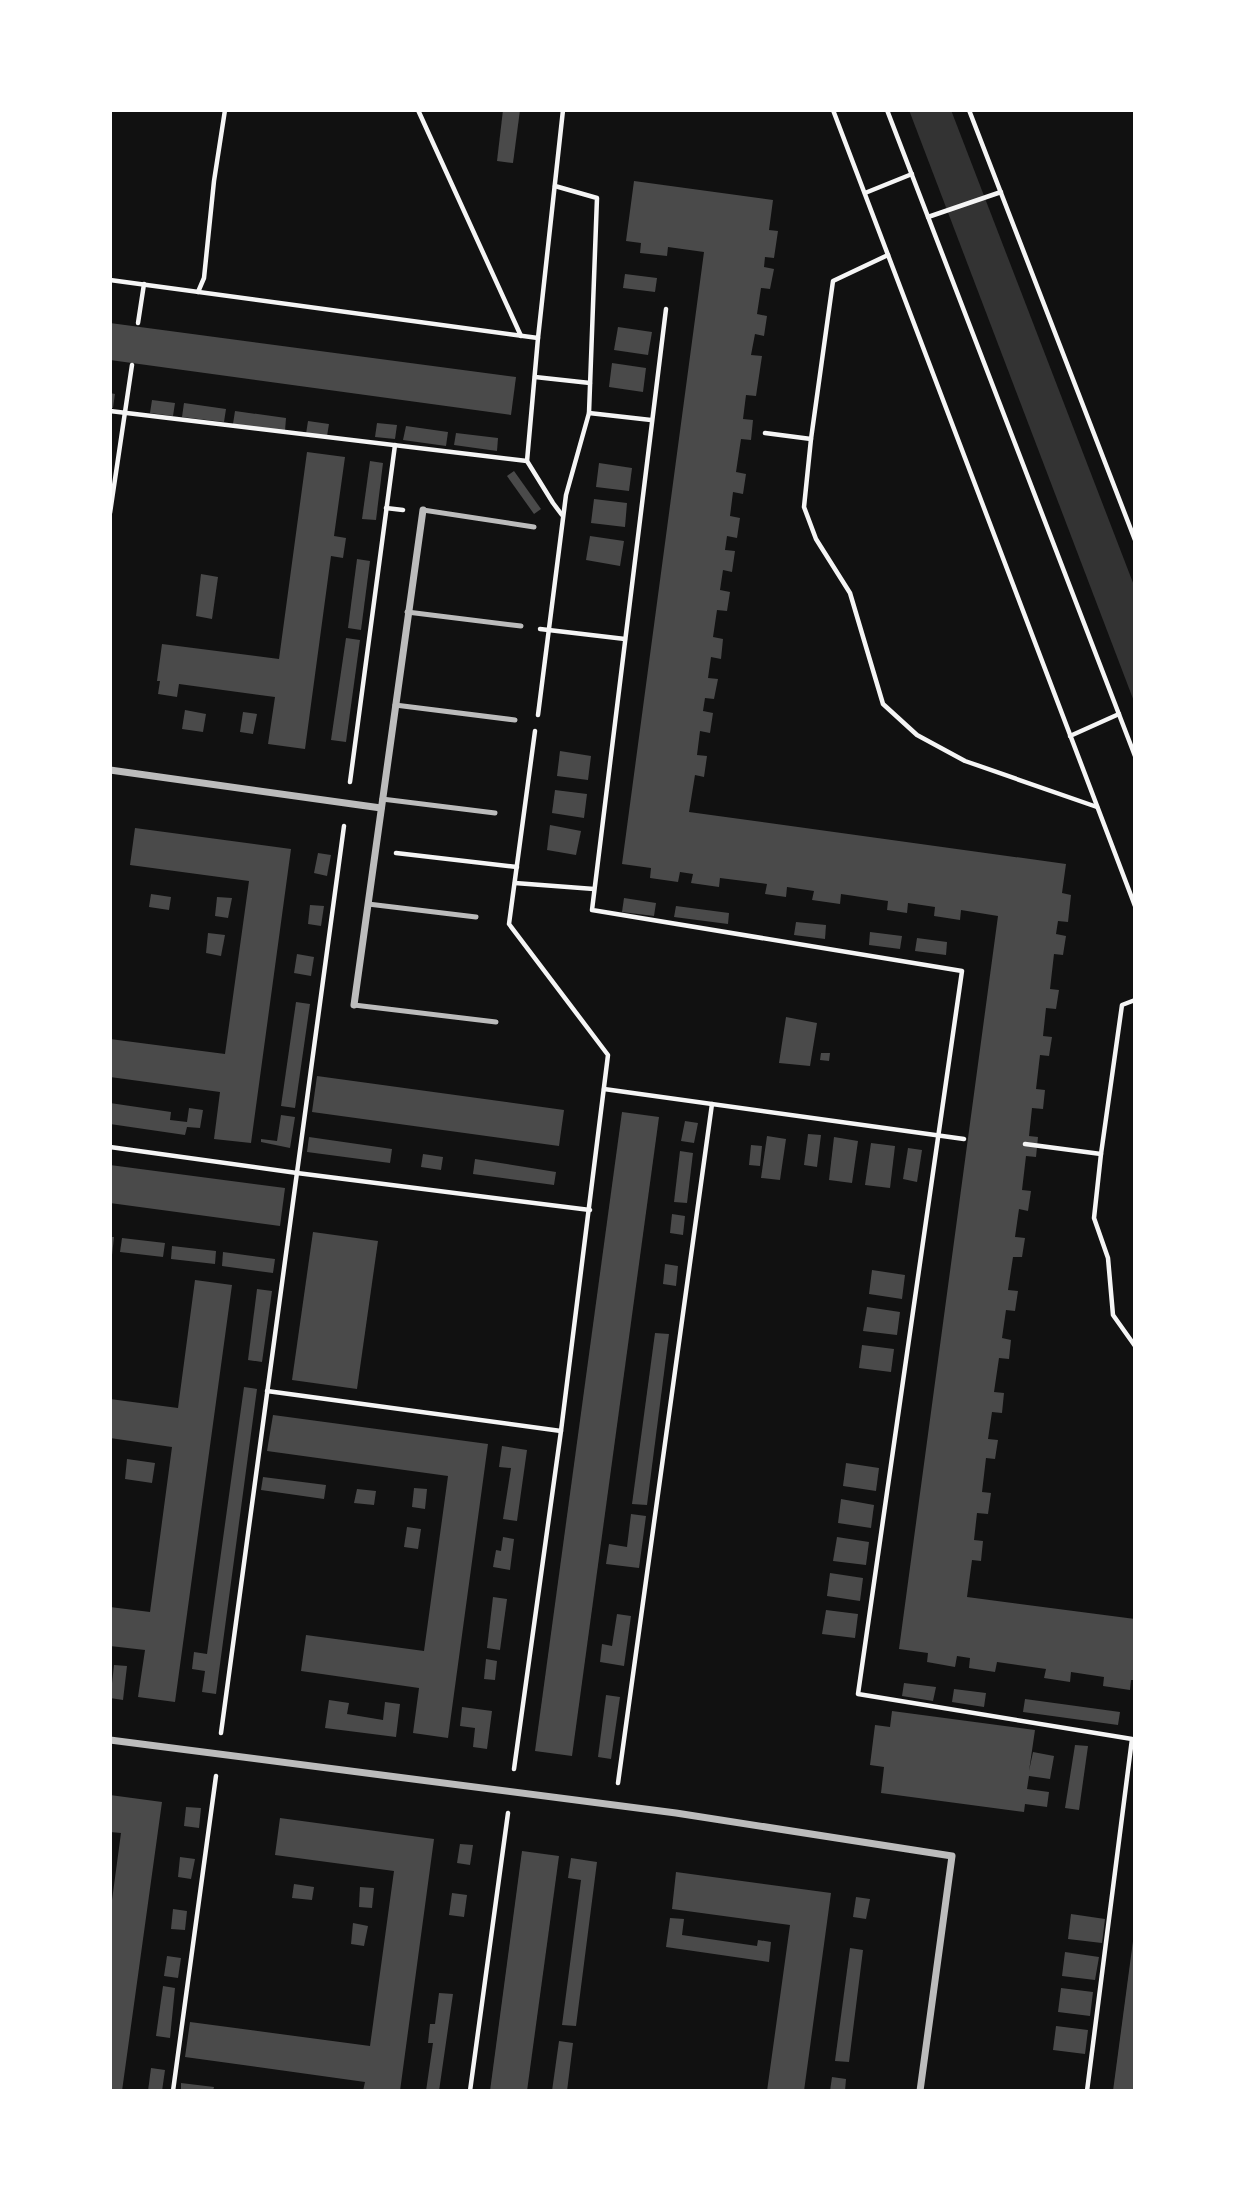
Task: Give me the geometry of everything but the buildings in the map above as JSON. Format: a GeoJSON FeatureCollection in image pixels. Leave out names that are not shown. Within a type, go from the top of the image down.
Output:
{"type":"FeatureCollection","features":[{"type":"Feature","properties":{"kind":"street"},"geometry":{"type":"LineString","coordinates":[[354,1005],[423,510]]}},
{"type":"Feature","properties":{"kind":"street"},"geometry":{"type":"LineString","coordinates":[[110,770],[381,808]]}},
{"type":"Feature","properties":{"kind":"street"},"geometry":{"type":"LineString","coordinates":[[110,1740],[676,1813],[952,1856],[920,2091]]}},
{"type":"Feature","properties":{"kind":"lane"},"geometry":{"type":"LineString","coordinates":[[423,510],[534,527]]}},
{"type":"Feature","properties":{"kind":"lane"},"geometry":{"type":"LineString","coordinates":[[407,612],[521,626]]}},
{"type":"Feature","properties":{"kind":"lane"},"geometry":{"type":"LineString","coordinates":[[395,705],[515,720]]}},
{"type":"Feature","properties":{"kind":"lane"},"geometry":{"type":"LineString","coordinates":[[382,799],[495,813]]}},
{"type":"Feature","properties":{"kind":"lane"},"geometry":{"type":"LineString","coordinates":[[368,904],[476,917]]}},
{"type":"Feature","properties":{"kind":"lane"},"geometry":{"type":"LineString","coordinates":[[354,1005],[496,1022]]}},
{"type":"Feature","properties":{"kind":"path"},"geometry":{"type":"LineString","coordinates":[[198,292],[204,278],[214,181],[225,110]]}},
{"type":"Feature","properties":{"kind":"path"},"geometry":{"type":"LineString","coordinates":[[418,110],[521,337]]}},
{"type":"Feature","properties":{"kind":"path"},"geometry":{"type":"LineString","coordinates":[[563,515],[527,461],[564,110]]}},
{"type":"Feature","properties":{"kind":"path"},"geometry":{"type":"LineString","coordinates":[[833,110],[1135,906]]}},
{"type":"Feature","properties":{"kind":"path"},"geometry":{"type":"LineString","coordinates":[[887,110],[1135,756]]}},
{"type":"Feature","properties":{"kind":"path"},"geometry":{"type":"LineString","coordinates":[[969,110],[1135,540]]}},
{"type":"Feature","properties":{"kind":"path"},"geometry":{"type":"LineString","coordinates":[[864,193],[912,174]]}},
{"type":"Feature","properties":{"kind":"path"},"geometry":{"type":"LineString","coordinates":[[470,2091],[561,1431],[608,1055],[509,924],[566,495],[589,413],[597,198],[555,186]]}},
{"type":"Feature","properties":{"kind":"path"},"geometry":{"type":"LineString","coordinates":[[928,217],[1001,192]]}},
{"type":"Feature","properties":{"kind":"path"},"geometry":{"type":"LineString","coordinates":[[888,255],[832,281],[804,507],[816,539],[850,593],[883,704],[917,735],[965,761],[1097,807]]}},
{"type":"Feature","properties":{"kind":"path"},"geometry":{"type":"LineString","coordinates":[[110,280],[538,338]]}},
{"type":"Feature","properties":{"kind":"path"},"geometry":{"type":"LineString","coordinates":[[138,323],[144,284]]}},
{"type":"Feature","properties":{"kind":"path"},"geometry":{"type":"LineString","coordinates":[[666,309],[592,911],[962,971],[858,1694],[1132,1739],[1087,2091]]}},
{"type":"Feature","properties":{"kind":"path"},"geometry":{"type":"LineString","coordinates":[[110,513],[132,365]]}},
{"type":"Feature","properties":{"kind":"path"},"geometry":{"type":"LineString","coordinates":[[535,377],[590,383]]}},
{"type":"Feature","properties":{"kind":"path"},"geometry":{"type":"LineString","coordinates":[[110,411],[527,461]]}},
{"type":"Feature","properties":{"kind":"path"},"geometry":{"type":"LineString","coordinates":[[589,413],[651,420]]}},
{"type":"Feature","properties":{"kind":"path"},"geometry":{"type":"LineString","coordinates":[[765,433],[811,439]]}},
{"type":"Feature","properties":{"kind":"path"},"geometry":{"type":"LineString","coordinates":[[173,2091],[395,445]]}},
{"type":"Feature","properties":{"kind":"path"},"geometry":{"type":"LineString","coordinates":[[521,626],[625,639]]}},
{"type":"Feature","properties":{"kind":"path"},"geometry":{"type":"LineString","coordinates":[[1070,736],[1119,714]]}},
{"type":"Feature","properties":{"kind":"path"},"geometry":{"type":"LineString","coordinates":[[341,844],[517,867]]}},
{"type":"Feature","properties":{"kind":"path"},"geometry":{"type":"LineString","coordinates":[[515,883],[594,889]]}},
{"type":"Feature","properties":{"kind":"path"},"geometry":{"type":"LineString","coordinates":[[1135,1000],[1122,1005],[1094,1218],[1108,1258],[1113,1315],[1135,1346]]}},
{"type":"Feature","properties":{"kind":"path"},"geometry":{"type":"LineString","coordinates":[[604,1089],[964,1139]]}},
{"type":"Feature","properties":{"kind":"path"},"geometry":{"type":"LineString","coordinates":[[615,1806],[712,1104]]}},
{"type":"Feature","properties":{"kind":"path"},"geometry":{"type":"LineString","coordinates":[[1025,1144],[1101,1154]]}},
{"type":"Feature","properties":{"kind":"path"},"geometry":{"type":"LineString","coordinates":[[110,1147],[590,1210]]}},
{"type":"Feature","properties":{"kind":"path"},"geometry":{"type":"LineString","coordinates":[[267,1391],[561,1431]]}},
{"type":"Feature","properties":{"kind":"shaded area"},"geometry":{"type":"Polygon","coordinates":[[[909,110],[951,110],[1135,588],[1135,704],[909,110]]]}}]}
